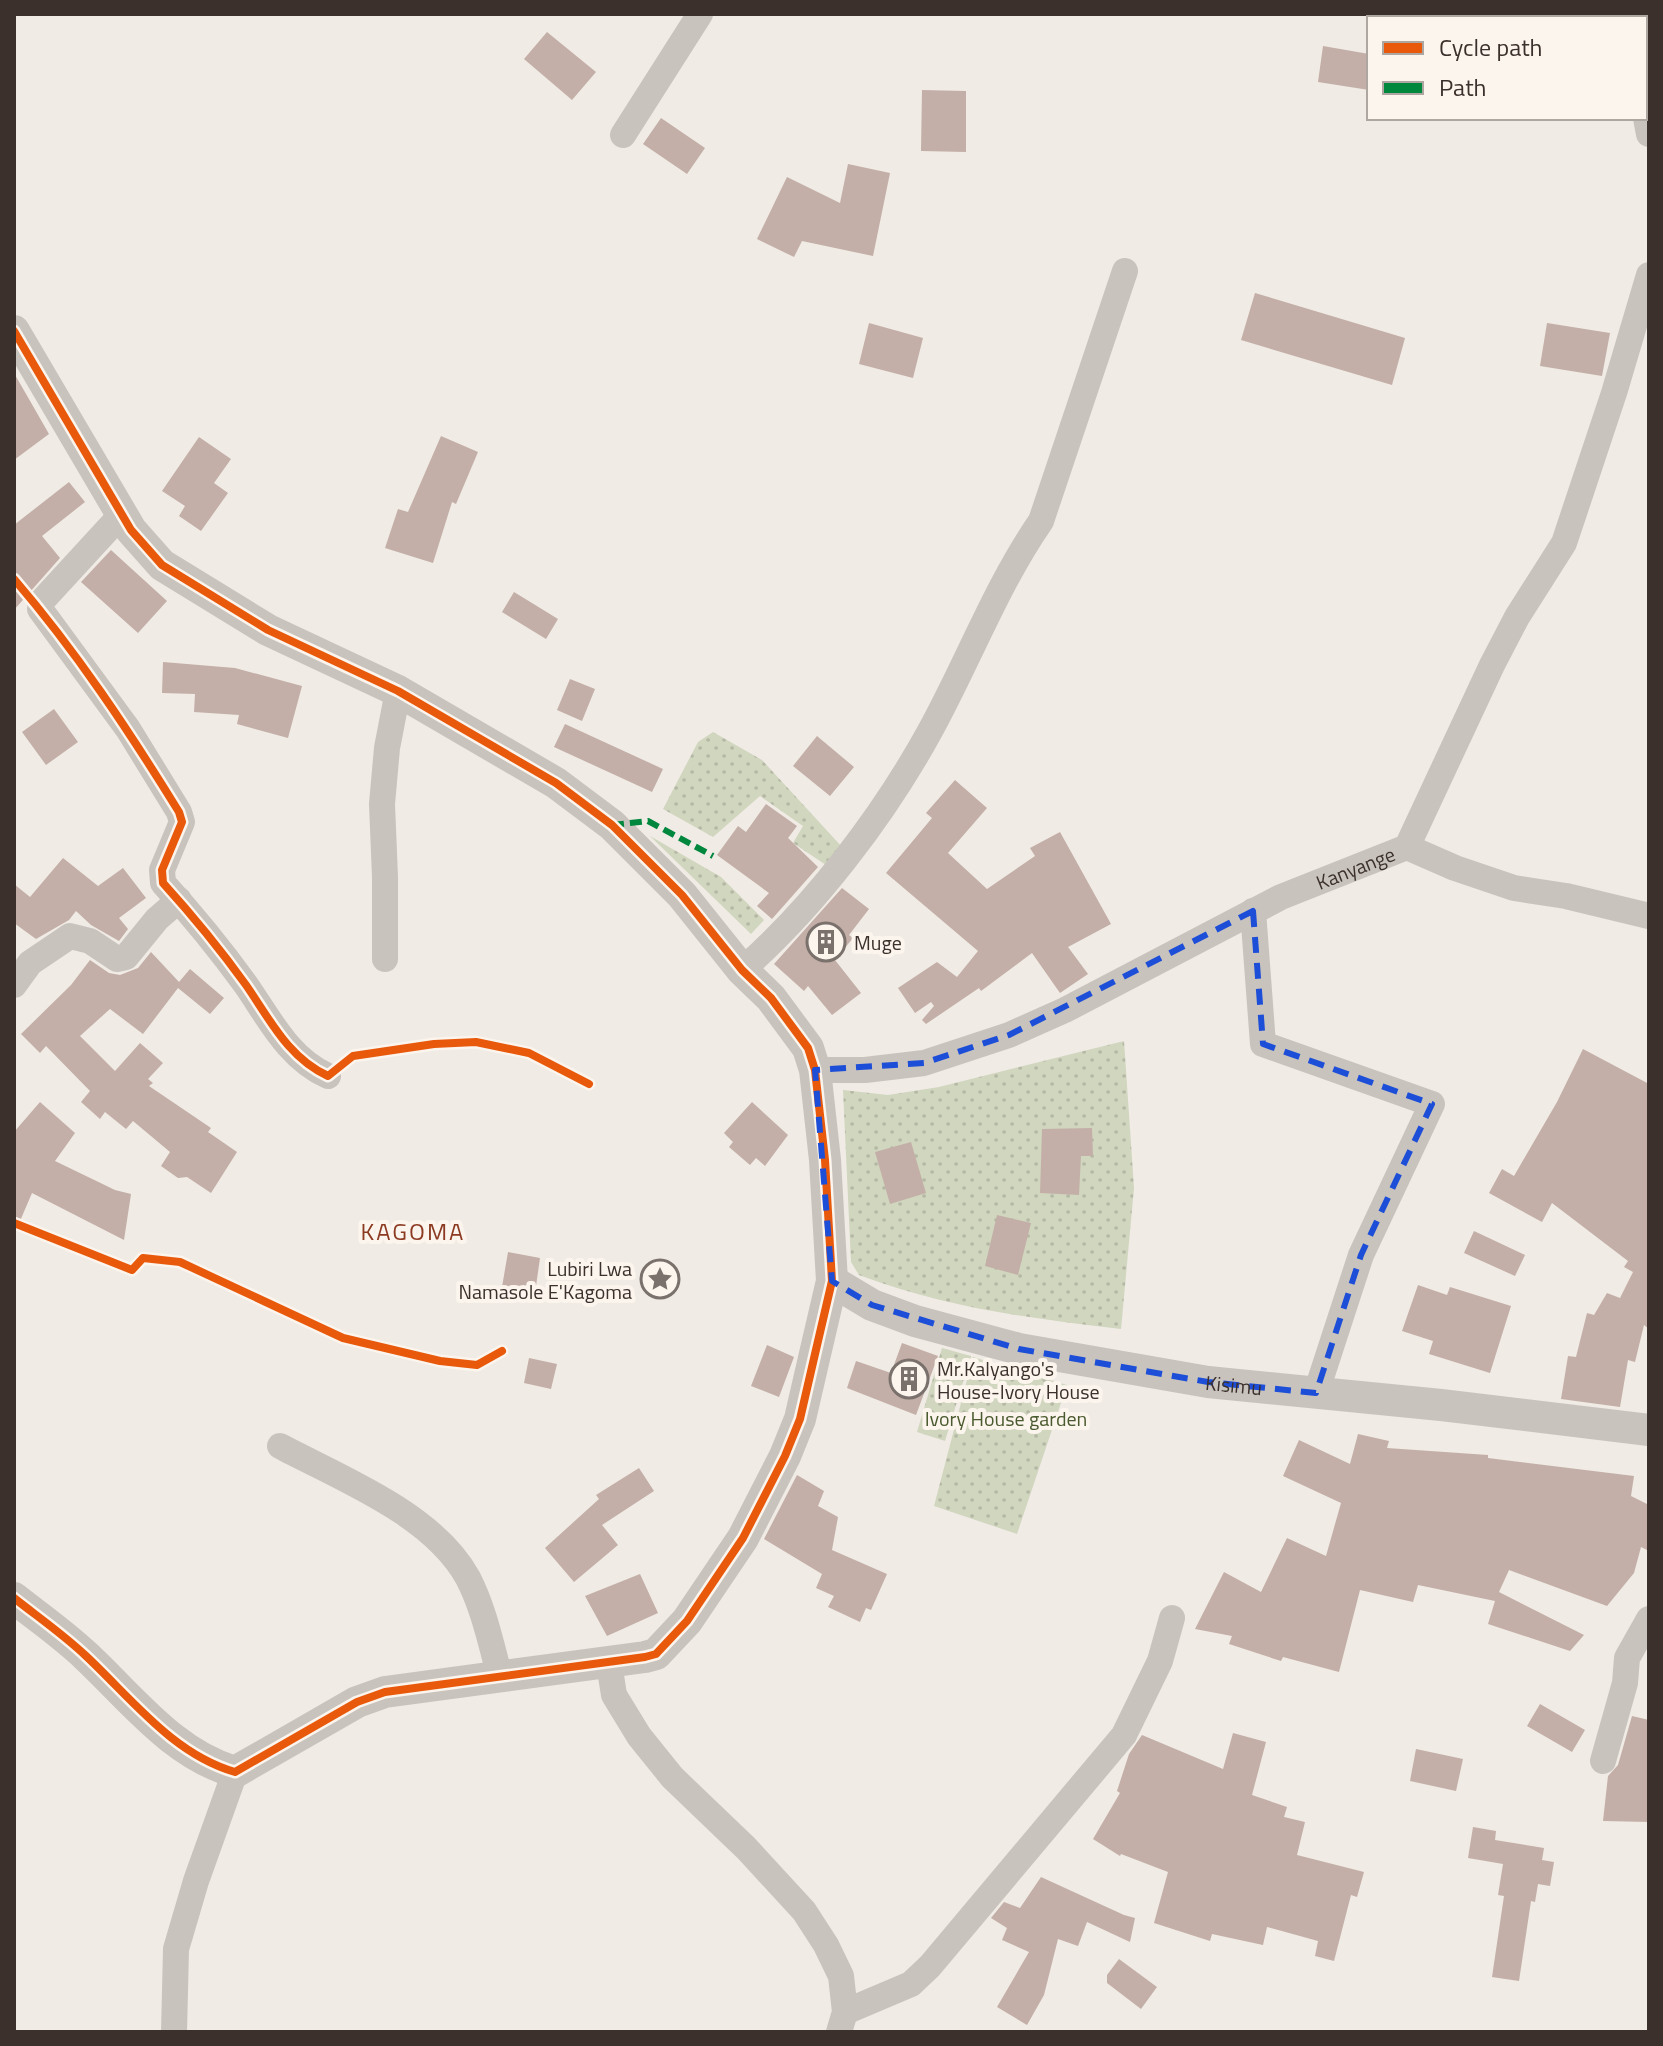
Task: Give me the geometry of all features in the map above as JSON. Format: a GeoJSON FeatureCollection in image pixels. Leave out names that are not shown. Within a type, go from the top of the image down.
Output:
{"type":"FeatureCollection","features":[{"type":"Feature","properties":{"kind":"street"},"geometry":{"type":"LineString","coordinates":[[623,135],[700,14]]}},
{"type":"Feature","properties":{"kind":"street"},"geometry":{"type":"LineString","coordinates":[[742,970],[780,937],[867,829],[929,733],[1021,551],[1041,521],[1125,271]]}},
{"type":"Feature","properties":{"kind":"street","name":"Kanyange"},"geometry":{"type":"LineString","coordinates":[[815,1070],[865,1070],[924,1063],[1009,1035],[1065,1010],[1253,911],[1407,847],[1492,665],[1517,617],[1564,543],[1649,275]]}},
{"type":"Feature","properties":{"kind":"street"},"geometry":{"type":"LineString","coordinates":[[14,331],[121,515],[162,565],[268,630],[398,691],[556,783],[612,825],[682,895],[742,970],[771,998],[808,1048],[815,1070],[825,1160],[832,1281],[800,1419],[785,1456],[743,1538],[687,1621],[656,1654],[385,1692],[357,1702],[235,1772],[196,1881],[176,1949],[174,2032]]}},
{"type":"Feature","properties":{"kind":"street"},"geometry":{"type":"LineString","coordinates":[[121,515],[41,602],[40,609],[128,729],[179,812],[182,822],[162,870],[163,883],[191,912],[247,986],[275,1032],[314,1070],[328,1076]]}},
{"type":"Feature","properties":{"kind":"street"},"geometry":{"type":"LineString","coordinates":[[385,959],[382,804],[387,748],[398,691]]}},
{"type":"Feature","properties":{"kind":"street"},"geometry":{"type":"LineString","coordinates":[[1407,847],[1455,868],[1514,888],[1566,896],[1649,916]]}},
{"type":"Feature","properties":{"kind":"street"},"geometry":{"type":"LineString","coordinates":[[14,985],[30,963],[70,936],[90,941],[117,959],[126,957],[157,919],[179,900]]}},
{"type":"Feature","properties":{"kind":"street"},"geometry":{"type":"LineString","coordinates":[[1253,911],[1263,1044],[1432,1104],[1361,1255],[1316,1393]]}},
{"type":"Feature","properties":{"kind":"street","name":"Kisimu"},"geometry":{"type":"LineString","coordinates":[[832,1281],[872,1305],[915,1321],[1019,1349],[1208,1382],[1649,1430]]}},
{"type":"Feature","properties":{"kind":"street"},"geometry":{"type":"LineString","coordinates":[[280,1446],[387,1504],[439,1540],[468,1578],[480,1605],[500,1677]]}},
{"type":"Feature","properties":{"kind":"street"},"geometry":{"type":"LineString","coordinates":[[14,1598],[84,1654],[158,1727],[196,1756],[235,1772]]}},
{"type":"Feature","properties":{"kind":"street"},"geometry":{"type":"LineString","coordinates":[[609,1663],[614,1695],[639,1736],[672,1777],[746,1848],[804,1911],[841,1976],[842,2022],[911,1984],[930,1966],[1124,1735],[1160,1661],[1172,1618]]}},
{"type":"Feature","properties":{"kind":"street"},"geometry":{"type":"LineString","coordinates":[[1603,1761],[1625,1683],[1627,1658],[1649,1619]]}},
{"type":"Feature","properties":{"kind":"highlighted area"},"geometry":{"type":"Polygon","coordinates":[[[1253,911],[1263,1044],[1432,1104],[1361,1255],[1316,1393],[1208,1382],[1019,1349],[872,1305],[832,1281],[815,1070],[924,1063],[1009,1035],[1253,911]]]}},
{"type":"Feature","properties":{"kind":"green space"},"geometry":{"type":"Polygon","coordinates":[[[713,732],[762,760],[843,848],[826,865],[793,843],[803,826],[760,796],[713,837],[663,809],[698,742],[713,732]]]}},
{"type":"Feature","properties":{"kind":"green space"},"geometry":{"type":"Polygon","coordinates":[[[650,836],[721,877],[764,920],[751,934],[650,836]]]}},
{"type":"Feature","properties":{"kind":"green space"},"geometry":{"type":"Polygon","coordinates":[[[1124,1041],[1134,1188],[1121,1329],[956,1304],[859,1275],[851,1262],[843,1090],[888,1095],[939,1087],[1124,1041]]]}},
{"type":"Feature","properties":{"kind":"green space"},"geometry":{"type":"Polygon","coordinates":[[[942,1348],[971,1356],[945,1441],[917,1432],[942,1348]]]}},
{"type":"Feature","properties":{"kind":"green space","name":"Ivory House garden"},"geometry":{"type":"Polygon","coordinates":[[[973,1357],[1067,1385],[1017,1534],[934,1506],[973,1357]]]}},
{"type":"Feature","properties":{"kind":"building"},"geometry":{"type":"Polygon","coordinates":[[[547,32],[596,72],[572,100],[524,59],[547,32]]]}},
{"type":"Feature","properties":{"kind":"building"},"geometry":{"type":"Polygon","coordinates":[[[1323,46],[1367,54],[1367,90],[1318,82],[1323,46]]]}},
{"type":"Feature","properties":{"kind":"building"},"geometry":{"type":"Polygon","coordinates":[[[922,90],[966,91],[966,152],[921,151],[922,90]]]}},
{"type":"Feature","properties":{"kind":"building"},"geometry":{"type":"Polygon","coordinates":[[[661,118],[705,148],[687,174],[643,144],[661,118]]]}},
{"type":"Feature","properties":{"kind":"building"},"geometry":{"type":"Polygon","coordinates":[[[848,164],[890,173],[873,256],[802,241],[794,257],[757,239],[787,177],[840,203],[848,164]]]}},
{"type":"Feature","properties":{"kind":"building"},"geometry":{"type":"Polygon","coordinates":[[[1255,293],[1405,338],[1392,385],[1241,340],[1255,293]]]}},
{"type":"Feature","properties":{"kind":"building"},"geometry":{"type":"Polygon","coordinates":[[[869,323],[923,338],[913,378],[859,364],[869,323]]]}},
{"type":"Feature","properties":{"kind":"building"},"geometry":{"type":"Polygon","coordinates":[[[1547,323],[1610,333],[1602,376],[1540,366],[1547,323]]]}},
{"type":"Feature","properties":{"kind":"building"},"geometry":{"type":"Polygon","coordinates":[[[14,373],[49,434],[14,460],[14,373]]]}},
{"type":"Feature","properties":{"kind":"building"},"geometry":{"type":"Polygon","coordinates":[[[441,436],[478,452],[456,504],[452,502],[433,563],[385,548],[398,509],[408,512],[441,436]]]}},
{"type":"Feature","properties":{"kind":"building"},"geometry":{"type":"Polygon","coordinates":[[[199,437],[231,459],[214,483],[228,493],[201,531],[179,516],[185,506],[162,491],[199,437]]]}},
{"type":"Feature","properties":{"kind":"building"},"geometry":{"type":"Polygon","coordinates":[[[69,482],[85,502],[42,536],[60,558],[14,610],[14,525],[69,482]]]}},
{"type":"Feature","properties":{"kind":"building"},"geometry":{"type":"Polygon","coordinates":[[[111,550],[167,601],[138,633],[81,582],[111,550]]]}},
{"type":"Feature","properties":{"kind":"building"},"geometry":{"type":"Polygon","coordinates":[[[514,592],[558,619],[546,639],[502,612],[514,592]]]}},
{"type":"Feature","properties":{"kind":"building"},"geometry":{"type":"Polygon","coordinates":[[[163,662],[235,668],[302,686],[288,738],[237,724],[239,715],[194,712],[195,694],[162,693],[163,662]]]}},
{"type":"Feature","properties":{"kind":"building"},"geometry":{"type":"Polygon","coordinates":[[[570,679],[595,689],[582,721],[557,710],[570,679]]]}},
{"type":"Feature","properties":{"kind":"building"},"geometry":{"type":"Polygon","coordinates":[[[54,709],[78,742],[46,765],[22,732],[54,709]]]}},
{"type":"Feature","properties":{"kind":"building"},"geometry":{"type":"Polygon","coordinates":[[[565,724],[663,769],[652,792],[554,747],[565,724]]]}},
{"type":"Feature","properties":{"kind":"building"},"geometry":{"type":"Polygon","coordinates":[[[817,736],[854,767],[830,796],[793,766],[817,736]]]}},
{"type":"Feature","properties":{"kind":"building"},"geometry":{"type":"Polygon","coordinates":[[[955,780],[987,808],[948,853],[987,889],[1035,856],[1030,848],[1060,832],[1111,924],[1068,947],[1088,974],[1060,993],[1032,953],[981,991],[979,988],[926,1024],[922,1020],[934,1006],[931,1002],[915,1013],[898,988],[937,962],[957,977],[978,951],[886,873],[932,818],[926,813],[955,780]]]}},
{"type":"Feature","properties":{"kind":"building"},"geometry":{"type":"Polygon","coordinates":[[[766,804],[797,826],[788,838],[818,867],[772,919],[757,906],[769,893],[717,855],[738,826],[746,832],[766,804]]]}},
{"type":"Feature","properties":{"kind":"building"},"geometry":{"type":"Polygon","coordinates":[[[63,858],[98,886],[123,868],[146,898],[119,918],[128,929],[119,941],[91,925],[76,911],[69,920],[36,939],[14,923],[14,884],[30,897],[63,858]]]}},
{"type":"Feature","properties":{"kind":"building"},"geometry":{"type":"Polygon","coordinates":[[[842,888],[869,909],[849,935],[853,938],[835,960],[861,993],[832,1015],[808,986],[804,991],[774,964],[842,888]]]}},
{"type":"Feature","properties":{"kind":"building"},"geometry":{"type":"Polygon","coordinates":[[[151,952],[179,982],[190,969],[224,998],[210,1014],[178,988],[143,1034],[110,1009],[80,1036],[115,1071],[140,1043],[163,1063],[148,1079],[153,1083],[149,1086],[211,1128],[208,1132],[237,1152],[211,1193],[187,1177],[178,1178],[161,1166],[170,1152],[133,1121],[126,1129],[105,1112],[100,1119],[81,1102],[90,1091],[46,1046],[40,1053],[21,1034],[71,985],[90,960],[109,973],[120,975],[138,968],[151,952]]]}},
{"type":"Feature","properties":{"kind":"building"},"geometry":{"type":"Polygon","coordinates":[[[1583,1049],[1649,1084],[1649,1329],[1644,1325],[1635,1362],[1628,1360],[1620,1407],[1561,1399],[1568,1356],[1576,1357],[1587,1313],[1594,1315],[1607,1293],[1620,1298],[1633,1272],[1624,1267],[1628,1261],[1552,1203],[1542,1222],[1489,1193],[1502,1169],[1514,1176],[1557,1102],[1583,1049]]]}},
{"type":"Feature","properties":{"kind":"building"},"geometry":{"type":"Polygon","coordinates":[[[40,1102],[75,1133],[55,1161],[115,1190],[131,1194],[124,1240],[32,1193],[14,1235],[14,1132],[40,1102]]]}},
{"type":"Feature","properties":{"kind":"building"},"geometry":{"type":"Polygon","coordinates":[[[752,1102],[788,1135],[765,1166],[756,1158],[750,1165],[729,1147],[733,1142],[724,1133],[752,1102]]]}},
{"type":"Feature","properties":{"kind":"building"},"geometry":{"type":"Polygon","coordinates":[[[1092,1128],[1093,1156],[1081,1156],[1079,1195],[1040,1193],[1042,1129],[1092,1128]]]}},
{"type":"Feature","properties":{"kind":"building"},"geometry":{"type":"Polygon","coordinates":[[[911,1142],[926,1193],[890,1204],[875,1152],[911,1142]]]}},
{"type":"Feature","properties":{"kind":"building"},"geometry":{"type":"Polygon","coordinates":[[[997,1215],[1031,1223],[1018,1275],[985,1266],[997,1215]]]}},
{"type":"Feature","properties":{"kind":"building"},"geometry":{"type":"Polygon","coordinates":[[[1474,1231],[1525,1255],[1515,1276],[1464,1253],[1474,1231]]]}},
{"type":"Feature","properties":{"kind":"building"},"geometry":{"type":"Polygon","coordinates":[[[508,1252],[540,1258],[535,1293],[502,1287],[508,1252]]]}},
{"type":"Feature","properties":{"kind":"building"},"geometry":{"type":"Polygon","coordinates":[[[1418,1285],[1447,1295],[1450,1287],[1511,1306],[1490,1373],[1429,1354],[1433,1341],[1402,1331],[1418,1285]]]}},
{"type":"Feature","properties":{"kind":"building","name":"Mr.Kalyango's House-Ivory House"},"geometry":{"type":"Polygon","coordinates":[[[902,1343],[938,1356],[916,1415],[847,1388],[856,1361],[891,1373],[902,1343]]]}},
{"type":"Feature","properties":{"kind":"building"},"geometry":{"type":"Polygon","coordinates":[[[767,1345],[794,1357],[779,1397],[751,1386],[767,1345]]]}},
{"type":"Feature","properties":{"kind":"building"},"geometry":{"type":"Polygon","coordinates":[[[529,1358],[557,1364],[551,1389],[524,1383],[529,1358]]]}},
{"type":"Feature","properties":{"kind":"building"},"geometry":{"type":"Polygon","coordinates":[[[1358,1434],[1389,1441],[1387,1448],[1488,1455],[1488,1458],[1634,1476],[1631,1496],[1649,1505],[1649,1551],[1641,1547],[1634,1573],[1607,1606],[1509,1570],[1499,1592],[1584,1635],[1570,1651],[1488,1624],[1495,1601],[1418,1585],[1413,1602],[1360,1590],[1339,1672],[1283,1657],[1281,1661],[1229,1644],[1232,1636],[1195,1629],[1224,1572],[1261,1592],[1287,1538],[1326,1556],[1341,1503],[1283,1476],[1299,1440],[1350,1464],[1358,1434]]]}},
{"type":"Feature","properties":{"kind":"building"},"geometry":{"type":"Polygon","coordinates":[[[639,1468],[654,1491],[602,1525],[618,1545],[574,1582],[545,1548],[599,1499],[596,1495],[639,1468]]]}},
{"type":"Feature","properties":{"kind":"building"},"geometry":{"type":"Polygon","coordinates":[[[797,1475],[824,1491],[818,1506],[838,1517],[832,1550],[887,1574],[871,1610],[866,1608],[860,1622],[828,1607],[834,1596],[816,1588],[822,1574],[764,1539],[797,1475]]]}},
{"type":"Feature","properties":{"kind":"building"},"geometry":{"type":"Polygon","coordinates":[[[640,1574],[658,1613],[607,1636],[585,1596],[640,1574]]]}},
{"type":"Feature","properties":{"kind":"building"},"geometry":{"type":"Polygon","coordinates":[[[1540,1704],[1585,1730],[1572,1752],[1527,1726],[1540,1704]]]}},
{"type":"Feature","properties":{"kind":"building"},"geometry":{"type":"Polygon","coordinates":[[[1632,1716],[1649,1720],[1649,1822],[1603,1821],[1608,1776],[1618,1765],[1632,1716]]]}},
{"type":"Feature","properties":{"kind":"building"},"geometry":{"type":"Polygon","coordinates":[[[1233,1733],[1266,1742],[1252,1795],[1287,1807],[1284,1817],[1305,1822],[1297,1855],[1364,1872],[1357,1897],[1351,1895],[1334,1961],[1315,1956],[1318,1941],[1267,1927],[1263,1945],[1212,1934],[1210,1941],[1154,1923],[1168,1872],[1120,1856],[1093,1839],[1120,1793],[1117,1791],[1129,1754],[1142,1735],[1223,1769],[1233,1733]]]}},
{"type":"Feature","properties":{"kind":"building"},"geometry":{"type":"Polygon","coordinates":[[[1416,1749],[1463,1759],[1456,1791],[1410,1781],[1416,1749]]]}},
{"type":"Feature","properties":{"kind":"building"},"geometry":{"type":"Polygon","coordinates":[[[1473,1827],[1496,1831],[1495,1840],[1544,1848],[1542,1860],[1554,1862],[1550,1886],[1538,1884],[1535,1902],[1531,1901],[1519,1981],[1492,1977],[1504,1896],[1498,1895],[1503,1864],[1468,1858],[1473,1827]]]}},
{"type":"Feature","properties":{"kind":"building"},"geometry":{"type":"Polygon","coordinates":[[[1041,1877],[1135,1918],[1130,1942],[1087,1922],[1078,1946],[1058,1939],[1044,1995],[1027,2025],[997,2007],[1029,1952],[1002,1940],[1007,1928],[991,1918],[1004,1902],[1020,1908],[1041,1877]]]}},
{"type":"Feature","properties":{"kind":"building"},"geometry":{"type":"Polygon","coordinates":[[[1119,1959],[1157,1987],[1141,2009],[1107,1983],[1107,1975],[1119,1959]]]}},
{"type":"Feature","properties":{"kind":"marked path"},"geometry":{"type":"LineString","coordinates":[[612,825],[648,821],[713,856]]}},
{"type":"Feature","properties":{"kind":"cycle path"},"geometry":{"type":"LineString","coordinates":[[14,331],[131,530],[162,565],[268,630],[398,691],[556,783],[612,825],[682,895],[742,970],[771,998],[808,1048],[815,1070],[825,1160],[832,1281],[800,1419],[785,1456],[743,1538],[687,1621],[656,1654],[385,1692],[357,1702],[235,1772],[213,1764],[173,1739],[78,1648],[14,1598]]}},
{"type":"Feature","properties":{"kind":"cycle path"},"geometry":{"type":"LineString","coordinates":[[14,579],[101,692],[179,812],[182,822],[162,870],[163,883],[196,920],[281,1036],[302,1059],[328,1076],[353,1056],[434,1044],[476,1042],[529,1053],[589,1084]]}},
{"type":"Feature","properties":{"kind":"cycle path"},"geometry":{"type":"LineString","coordinates":[[14,1223],[132,1270],[143,1258],[180,1262],[343,1338],[440,1361],[477,1365],[502,1351]]}},
{"type":"Feature","properties":{"kind":"place","name":"Muge"},"geometry":{"type":"Point","coordinates":[826,942]}},
{"type":"Feature","properties":{"kind":"place","name":"Lubiri Lwa Namasole E'Kagoma"},"geometry":{"type":"Point","coordinates":[660,1279]}},
{"type":"Feature","properties":{"kind":"place","name":"Mr.Kalyango's House-Ivory House"},"geometry":{"type":"Point","coordinates":[909,1379]}},
{"type":"Feature","properties":{"kind":"district","name":"KAGOMA"},"geometry":{"type":"Point","coordinates":[413,1231]}}]}
